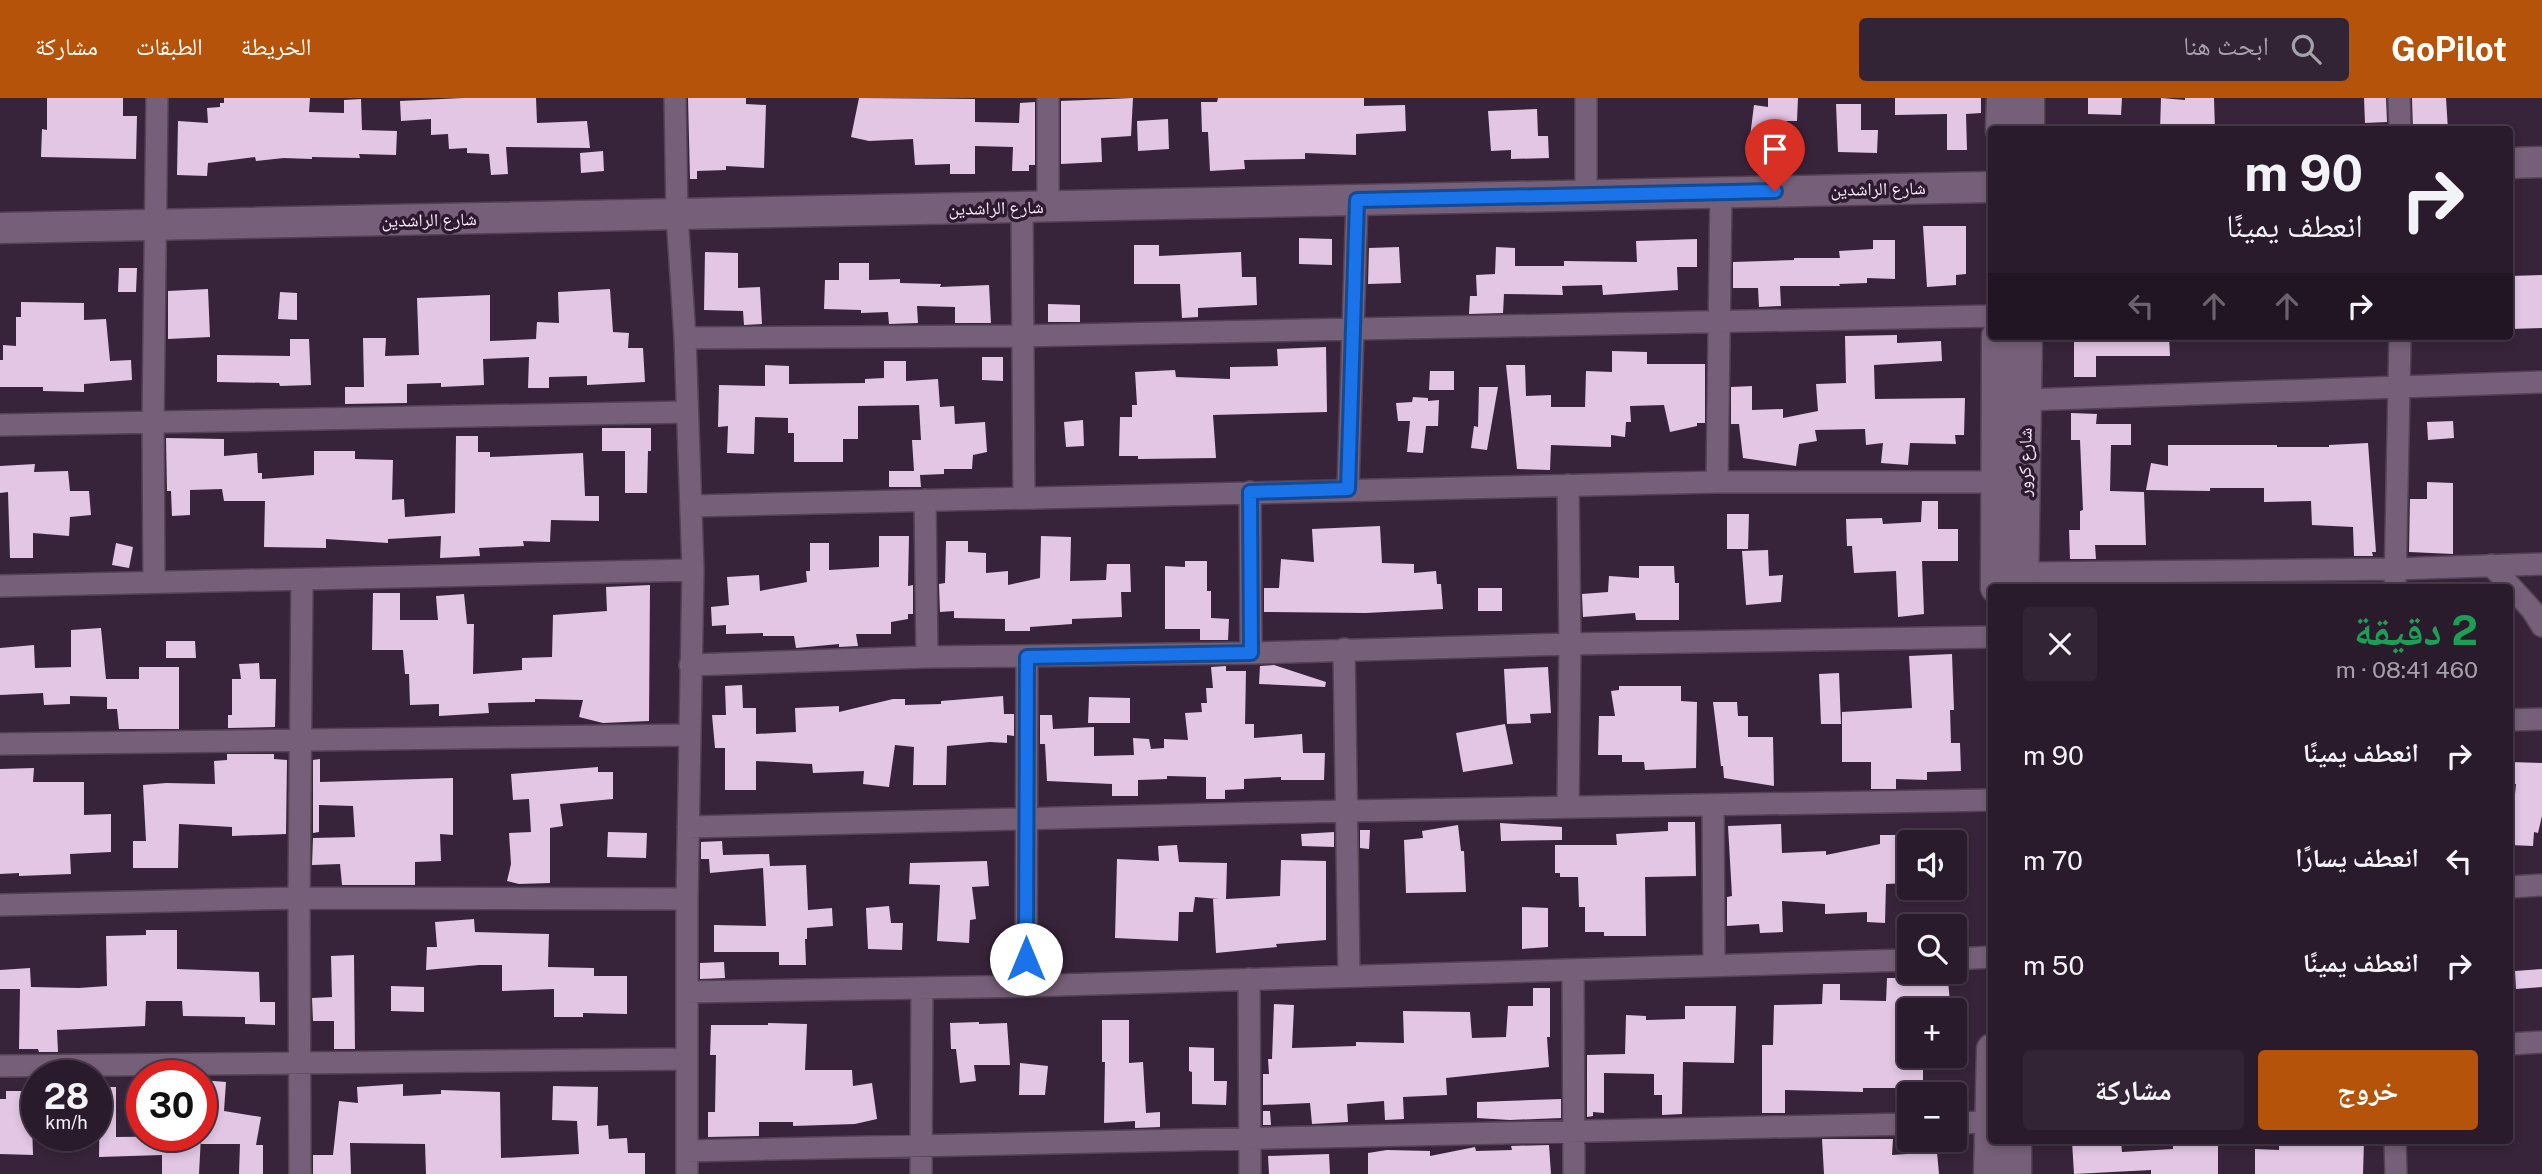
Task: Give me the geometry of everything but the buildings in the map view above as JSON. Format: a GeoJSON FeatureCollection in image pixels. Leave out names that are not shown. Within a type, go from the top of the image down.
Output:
{"type":"FeatureCollection","features":[{"type":"Feature","properties":{"kind":"street"},"geometry":{"type":"LineString","coordinates":[[154,582],[157,98]]}},
{"type":"Feature","properties":{"kind":"street"},"geometry":{"type":"LineString","coordinates":[[675,98],[677,215],[685,338],[693,570],[688,735],[687,1174]]}},
{"type":"Feature","properties":{"kind":"street"},"geometry":{"type":"LineString","coordinates":[[1024,498],[1021,336],[1048,98]]}},
{"type":"Feature","properties":{"kind":"street"},"geometry":{"type":"LineString","coordinates":[[1586,98],[1586,194]]}},
{"type":"Feature","properties":{"kind":"street"},"geometry":{"type":"LineString","coordinates":[[2001,126],[2002,98]]}},
{"type":"Feature","properties":{"kind":"street"},"geometry":{"type":"LineString","coordinates":[[2029,98],[2029,126]]}},
{"type":"Feature","properties":{"kind":"street"},"geometry":{"type":"LineString","coordinates":[[2399,98],[2400,126]]}},
{"type":"Feature","properties":{"kind":"street"},"geometry":{"type":"LineString","coordinates":[[2513,163],[2542,162]]}},
{"type":"Feature","properties":{"kind":"street","name":"شارع الراشدين"},"geometry":{"type":"LineString","coordinates":[[0,228],[1988,187]]}},
{"type":"Feature","properties":{"kind":"street"},"geometry":{"type":"LineString","coordinates":[[1717,482],[1721,192]]}},
{"type":"Feature","properties":{"kind":"street"},"geometry":{"type":"LineString","coordinates":[[1348,489],[1357,200]]}},
{"type":"Feature","properties":{"kind":"street"},"geometry":{"type":"LineString","coordinates":[[685,338],[1021,336],[1988,316]]}},
{"type":"Feature","properties":{"kind":"street","name":"شارع كرور"},"geometry":{"type":"LineString","coordinates":[[1996,584],[1997,340]]}},
{"type":"Feature","properties":{"kind":"street","name":"شارع كرور"},"geometry":{"type":"LineString","coordinates":[[2024,580],[2027,340]]}},
{"type":"Feature","properties":{"kind":"street"},"geometry":{"type":"LineString","coordinates":[[2395,578],[2400,340]]}},
{"type":"Feature","properties":{"kind":"street"},"geometry":{"type":"LineString","coordinates":[[2025,400],[2542,382]]}},
{"type":"Feature","properties":{"kind":"street"},"geometry":{"type":"LineString","coordinates":[[0,425],[687,412]]}},
{"type":"Feature","properties":{"kind":"street"},"geometry":{"type":"LineString","coordinates":[[691,506],[1717,482],[1997,482]]}},
{"type":"Feature","properties":{"kind":"street"},"geometry":{"type":"LineString","coordinates":[[1568,485],[1568,807]]}},
{"type":"Feature","properties":{"kind":"street"},"geometry":{"type":"LineString","coordinates":[[1250,492],[1251,653]]}},
{"type":"Feature","properties":{"kind":"street"},"geometry":{"type":"LineString","coordinates":[[925,500],[927,657]]}},
{"type":"Feature","properties":{"kind":"street"},"geometry":{"type":"LineString","coordinates":[[2024,580],[2395,578],[2491,565],[2542,564]]}},
{"type":"Feature","properties":{"kind":"street"},"geometry":{"type":"LineString","coordinates":[[2491,565],[2508,584]]}},
{"type":"Feature","properties":{"kind":"street"},"geometry":{"type":"LineString","coordinates":[[0,586],[693,570]]}},
{"type":"Feature","properties":{"kind":"street"},"geometry":{"type":"LineString","coordinates":[[300,1174],[302,580]]}},
{"type":"Feature","properties":{"kind":"street"},"geometry":{"type":"LineString","coordinates":[[2513,589],[2542,626]]}},
{"type":"Feature","properties":{"kind":"street"},"geometry":{"type":"LineString","coordinates":[[690,665],[927,657],[1988,637]]}},
{"type":"Feature","properties":{"kind":"street"},"geometry":{"type":"LineString","coordinates":[[1344,649],[1349,976]]}},
{"type":"Feature","properties":{"kind":"street"},"geometry":{"type":"LineString","coordinates":[[1026,986],[1027,657]]}},
{"type":"Feature","properties":{"kind":"street"},"geometry":{"type":"LineString","coordinates":[[2513,720],[2542,719]]}},
{"type":"Feature","properties":{"kind":"street"},"geometry":{"type":"LineString","coordinates":[[0,744],[688,735]]}},
{"type":"Feature","properties":{"kind":"street"},"geometry":{"type":"LineString","coordinates":[[688,827],[1347,811],[1988,800]]}},
{"type":"Feature","properties":{"kind":"street"},"geometry":{"type":"LineString","coordinates":[[1713,805],[1714,965]]}},
{"type":"Feature","properties":{"kind":"street"},"geometry":{"type":"LineString","coordinates":[[2513,887],[2542,886]]}},
{"type":"Feature","properties":{"kind":"street"},"geometry":{"type":"LineString","coordinates":[[0,905],[299,898],[687,899]]}},
{"type":"Feature","properties":{"kind":"street"},"geometry":{"type":"LineString","coordinates":[[1967,958],[1988,957]]}},
{"type":"Feature","properties":{"kind":"street"},"geometry":{"type":"LineString","coordinates":[[687,992],[1026,986],[1897,960]]}},
{"type":"Feature","properties":{"kind":"street"},"geometry":{"type":"LineString","coordinates":[[1573,970],[1574,1174]]}},
{"type":"Feature","properties":{"kind":"street"},"geometry":{"type":"LineString","coordinates":[[1249,979],[1250,1174]]}},
{"type":"Feature","properties":{"kind":"street"},"geometry":{"type":"LineString","coordinates":[[921,1174],[922,988]]}},
{"type":"Feature","properties":{"kind":"street"},"geometry":{"type":"LineString","coordinates":[[2513,1044],[2542,1042]]}},
{"type":"Feature","properties":{"kind":"street"},"geometry":{"type":"LineString","coordinates":[[0,1066],[687,1059]]}},
{"type":"Feature","properties":{"kind":"street"},"geometry":{"type":"LineString","coordinates":[[1967,1123],[1988,1122]]}},
{"type":"Feature","properties":{"kind":"street"},"geometry":{"type":"LineString","coordinates":[[687,1151],[1897,1124]]}},
{"type":"Feature","properties":{"kind":"street"},"geometry":{"type":"LineString","coordinates":[[1989,1174],[1990,1144]]}},
{"type":"Feature","properties":{"kind":"street"},"geometry":{"type":"LineString","coordinates":[[2016,1144],[2016,1174]]}},
{"type":"Feature","properties":{"kind":"street"},"geometry":{"type":"LineString","coordinates":[[2395,1144],[2396,1174]]}},
{"type":"Feature","properties":{"kind":"route"},"geometry":{"type":"LineString","coordinates":[[1026,959],[1027,657],[1251,653],[1250,492],[1348,489],[1357,200],[1775,191]]}}]}
